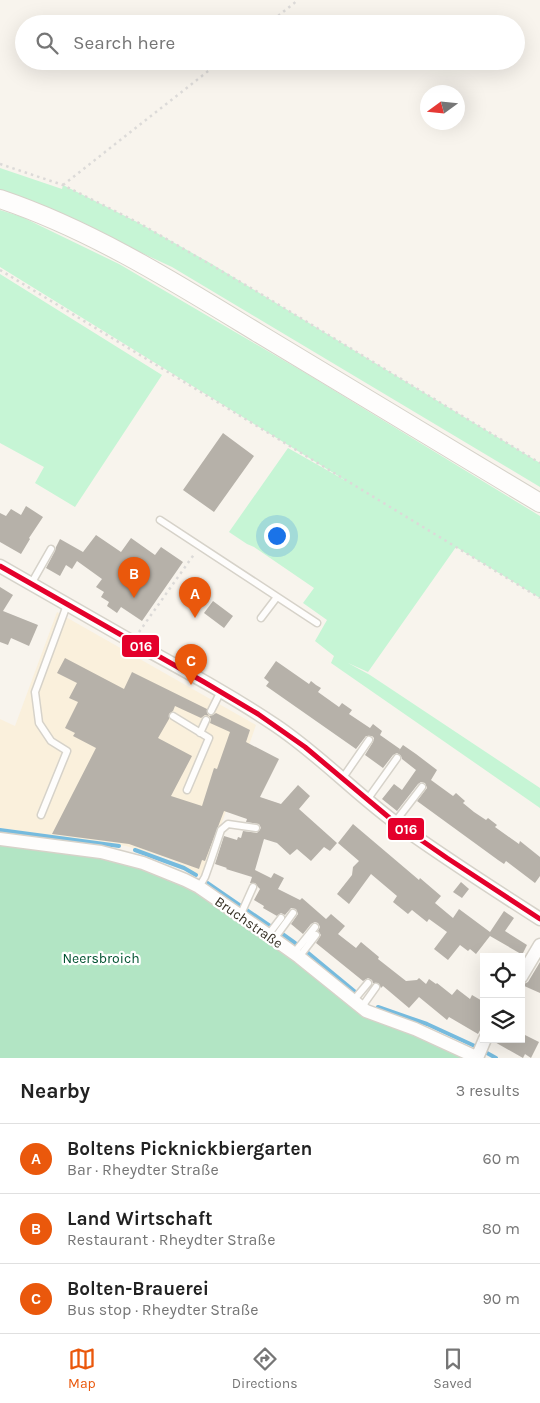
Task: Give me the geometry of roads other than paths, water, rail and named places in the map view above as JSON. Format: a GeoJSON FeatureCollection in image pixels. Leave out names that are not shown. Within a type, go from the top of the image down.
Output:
{"type":"FeatureCollection","features":[{"type":"Feature","properties":{"kind":"main road"},"geometry":{"type":"LineString","coordinates":[[0,199],[40,214],[137,261],[540,503]]}},
{"type":"Feature","properties":{"kind":"street"},"geometry":{"type":"LineString","coordinates":[[0,566],[221,691],[286,732],[395,822],[540,919]]}},
{"type":"Feature","properties":{"kind":"street","name":"Bruchstraße"},"geometry":{"type":"LineString","coordinates":[[0,839],[116,855],[157,868],[185,880],[202,882],[300,950],[361,1000],[370,1013],[426,1033],[478,1058],[484,1043]]}},
{"type":"Feature","properties":{"kind":"street"},"geometry":{"type":"LineString","coordinates":[[525,970],[540,945]]}},
{"type":"Feature","properties":{"kind":"lane"},"geometry":{"type":"LineString","coordinates":[[160,520],[317,623]]}},
{"type":"Feature","properties":{"kind":"lane"},"geometry":{"type":"LineString","coordinates":[[31,584],[51,549]]}},
{"type":"Feature","properties":{"kind":"lane"},"geometry":{"type":"LineString","coordinates":[[261,618],[277,597]]}},
{"type":"Feature","properties":{"kind":"lane"},"geometry":{"type":"LineString","coordinates":[[41,814],[67,751],[51,741],[39,723],[35,692],[67,605]]}},
{"type":"Feature","properties":{"kind":"lane"},"geometry":{"type":"LineString","coordinates":[[211,711],[221,691]]}},
{"type":"Feature","properties":{"kind":"lane"},"geometry":{"type":"LineString","coordinates":[[172,716],[209,738],[188,790]]}},
{"type":"Feature","properties":{"kind":"lane"},"geometry":{"type":"LineString","coordinates":[[200,733],[206,720]]}},
{"type":"Feature","properties":{"kind":"lane"},"geometry":{"type":"LineString","coordinates":[[342,779],[369,740]]}},
{"type":"Feature","properties":{"kind":"lane"},"geometry":{"type":"LineString","coordinates":[[367,800],[397,758]]}},
{"type":"Feature","properties":{"kind":"lane"},"geometry":{"type":"LineString","coordinates":[[395,822],[422,787]]}},
{"type":"Feature","properties":{"kind":"lane"},"geometry":{"type":"LineString","coordinates":[[202,882],[221,830],[228,824],[256,828]]}},
{"type":"Feature","properties":{"kind":"lane"},"geometry":{"type":"LineString","coordinates":[[243,910],[253,887]]}},
{"type":"Feature","properties":{"kind":"lane"},"geometry":{"type":"LineString","coordinates":[[275,932],[293,913]]}},
{"type":"Feature","properties":{"kind":"lane"},"geometry":{"type":"LineString","coordinates":[[275,932],[280,918]]}},
{"type":"Feature","properties":{"kind":"lane"},"geometry":{"type":"LineString","coordinates":[[300,950],[315,927]]}},
{"type":"Feature","properties":{"kind":"lane"},"geometry":{"type":"LineString","coordinates":[[300,950],[316,935]]}},
{"type":"Feature","properties":{"kind":"lane"},"geometry":{"type":"LineString","coordinates":[[361,1000],[368,984]]}},
{"type":"Feature","properties":{"kind":"lane"},"geometry":{"type":"LineString","coordinates":[[361,1000],[376,987]]}},
{"type":"Feature","properties":{"kind":"waterway"},"geometry":{"type":"LineString","coordinates":[[0,830],[119,846]]}},
{"type":"Feature","properties":{"kind":"waterway"},"geometry":{"type":"LineString","coordinates":[[135,850],[184,868],[196,875]]}},
{"type":"Feature","properties":{"kind":"waterway"},"geometry":{"type":"LineString","coordinates":[[203,880],[273,928]]}},
{"type":"Feature","properties":{"kind":"waterway"},"geometry":{"type":"LineString","coordinates":[[281,933],[295,943]]}},
{"type":"Feature","properties":{"kind":"waterway"},"geometry":{"type":"LineString","coordinates":[[307,952],[359,995]]}},
{"type":"Feature","properties":{"kind":"waterway"},"geometry":{"type":"LineString","coordinates":[[378,1007],[427,1024],[477,1047]]}},
{"type":"Feature","properties":{"kind":"waterway"},"geometry":{"type":"LineString","coordinates":[[487,1053],[496,1058]]}},
{"type":"Feature","properties":{"kind":"place","name":"Land Wirtschaft"},"geometry":{"type":"Point","coordinates":[134,598]}},
{"type":"Feature","properties":{"kind":"place","name":"Boltens Picknickbiergarten"},"geometry":{"type":"Point","coordinates":[195,618]}},
{"type":"Feature","properties":{"kind":"place","name":"Bolten-Brauerei"},"geometry":{"type":"Point","coordinates":[191,685]}},
{"type":"Feature","properties":{"kind":"park label","name":"Neersbroich"},"geometry":{"type":"Point","coordinates":[101,958]}}]}
